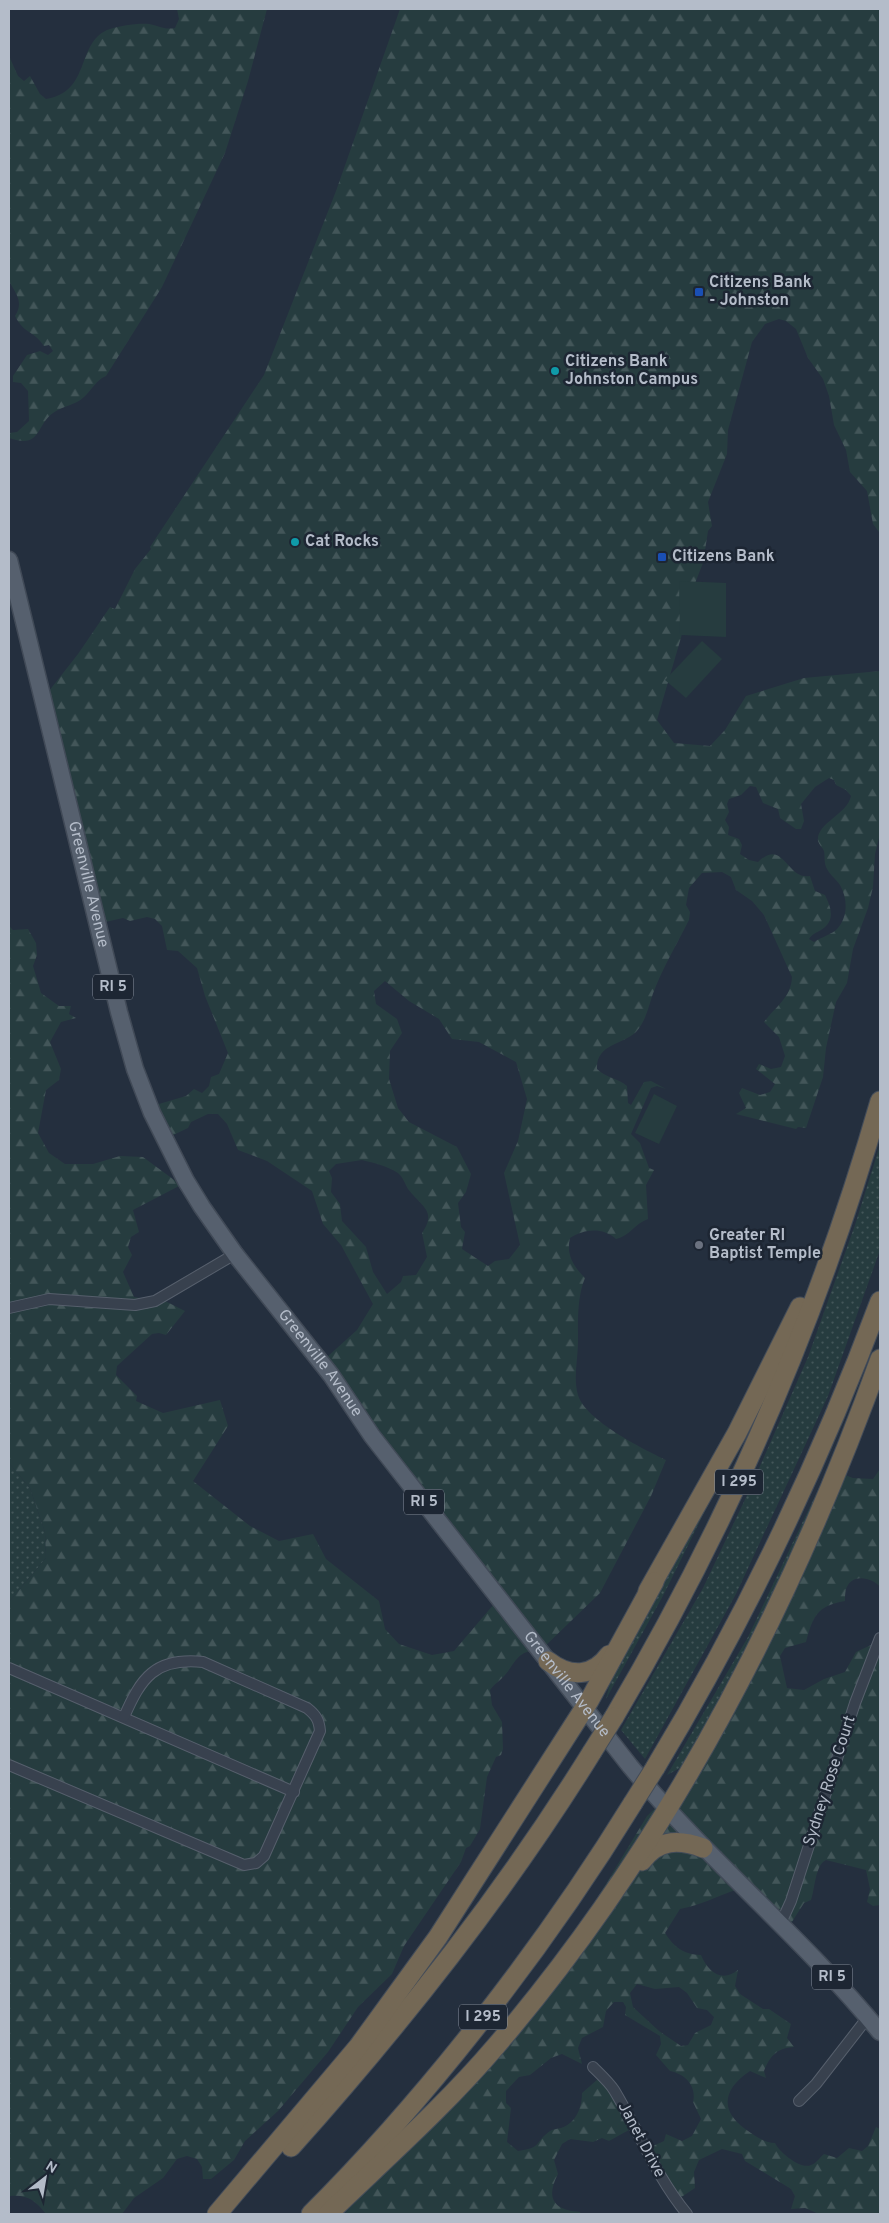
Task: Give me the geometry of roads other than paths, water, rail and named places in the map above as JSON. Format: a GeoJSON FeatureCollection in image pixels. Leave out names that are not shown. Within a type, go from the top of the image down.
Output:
{"type":"FeatureCollection","features":[{"type":"Feature","properties":{"kind":"highway","name":"I 295"},"geometry":{"type":"LineString","coordinates":[[225,2214],[313,2122],[420,1997],[503,1887],[614,1717],[681,1598],[735,1490],[786,1372],[838,1235],[880,1101]]}},
{"type":"Feature","properties":{"kind":"highway"},"geometry":{"type":"LineString","coordinates":[[217,2214],[336,2074],[410,1978],[459,1907],[585,1709],[737,1433],[810,1286],[838,1235]]}},
{"type":"Feature","properties":{"kind":"highway","name":"I 295"},"geometry":{"type":"LineString","coordinates":[[312,2214],[407,2109],[478,2023],[561,1911],[634,1803],[728,1639],[778,1540],[831,1424],[880,1301]]}},
{"type":"Feature","properties":{"kind":"highway"},"geometry":{"type":"LineString","coordinates":[[328,2214],[448,2098],[494,2048],[555,1973],[608,1899],[667,1811],[747,1668],[793,1575],[844,1457],[880,1359]]}},
{"type":"Feature","properties":{"kind":"highway"},"geometry":{"type":"LineString","coordinates":[[548,1662],[561,1670],[574,1674],[586,1673],[597,1669],[610,1655],[654,1582]]}},
{"type":"Feature","properties":{"kind":"highway"},"geometry":{"type":"LineString","coordinates":[[608,1899],[626,1883],[655,1847],[675,1842],[703,1848]]}},
{"type":"Feature","properties":{"kind":"main road","name":"Greenville Avenue"},"geometry":{"type":"LineString","coordinates":[[9,560],[119,1012],[136,1069],[152,1113],[186,1181],[235,1254],[324,1366],[372,1436],[667,1811],[839,1984],[880,2032]]}},
{"type":"Feature","properties":{"kind":"street"},"geometry":{"type":"LineString","coordinates":[[9,1308],[49,1299],[135,1305],[155,1301],[235,1254]]}},
{"type":"Feature","properties":{"kind":"street","name":"Sydney Rose Court"},"geometry":{"type":"LineString","coordinates":[[780,1925],[791,1901],[855,1703],[880,1638]]}},
{"type":"Feature","properties":{"kind":"street"},"geometry":{"type":"LineString","coordinates":[[9,1766],[244,1866],[256,1863],[269,1848],[320,1731],[320,1722],[315,1714],[307,1708],[203,1662],[172,1663],[160,1667],[148,1675],[139,1685],[124,1718]]}},
{"type":"Feature","properties":{"kind":"street"},"geometry":{"type":"LineString","coordinates":[[9,1668],[294,1792]]}},
{"type":"Feature","properties":{"kind":"street"},"geometry":{"type":"LineString","coordinates":[[799,2101],[816,2084],[868,2017]]}},
{"type":"Feature","properties":{"kind":"street","name":"Janet Drive"},"geometry":{"type":"LineString","coordinates":[[593,2067],[613,2089],[648,2158],[663,2183],[687,2214]]}},
{"type":"Feature","properties":{"kind":"place","name":"Citizens Bank - Johnston"},"geometry":{"type":"Point","coordinates":[699,292]}},
{"type":"Feature","properties":{"kind":"place","name":"Citizens Bank Johnston Campus"},"geometry":{"type":"Point","coordinates":[555,371]}},
{"type":"Feature","properties":{"kind":"place","name":"Cat Rocks"},"geometry":{"type":"Point","coordinates":[295,542]}},
{"type":"Feature","properties":{"kind":"place","name":"Citizens Bank"},"geometry":{"type":"Point","coordinates":[662,557]}},
{"type":"Feature","properties":{"kind":"place","name":"Greater RI Baptist Temple"},"geometry":{"type":"Point","coordinates":[699,1245]}}]}
